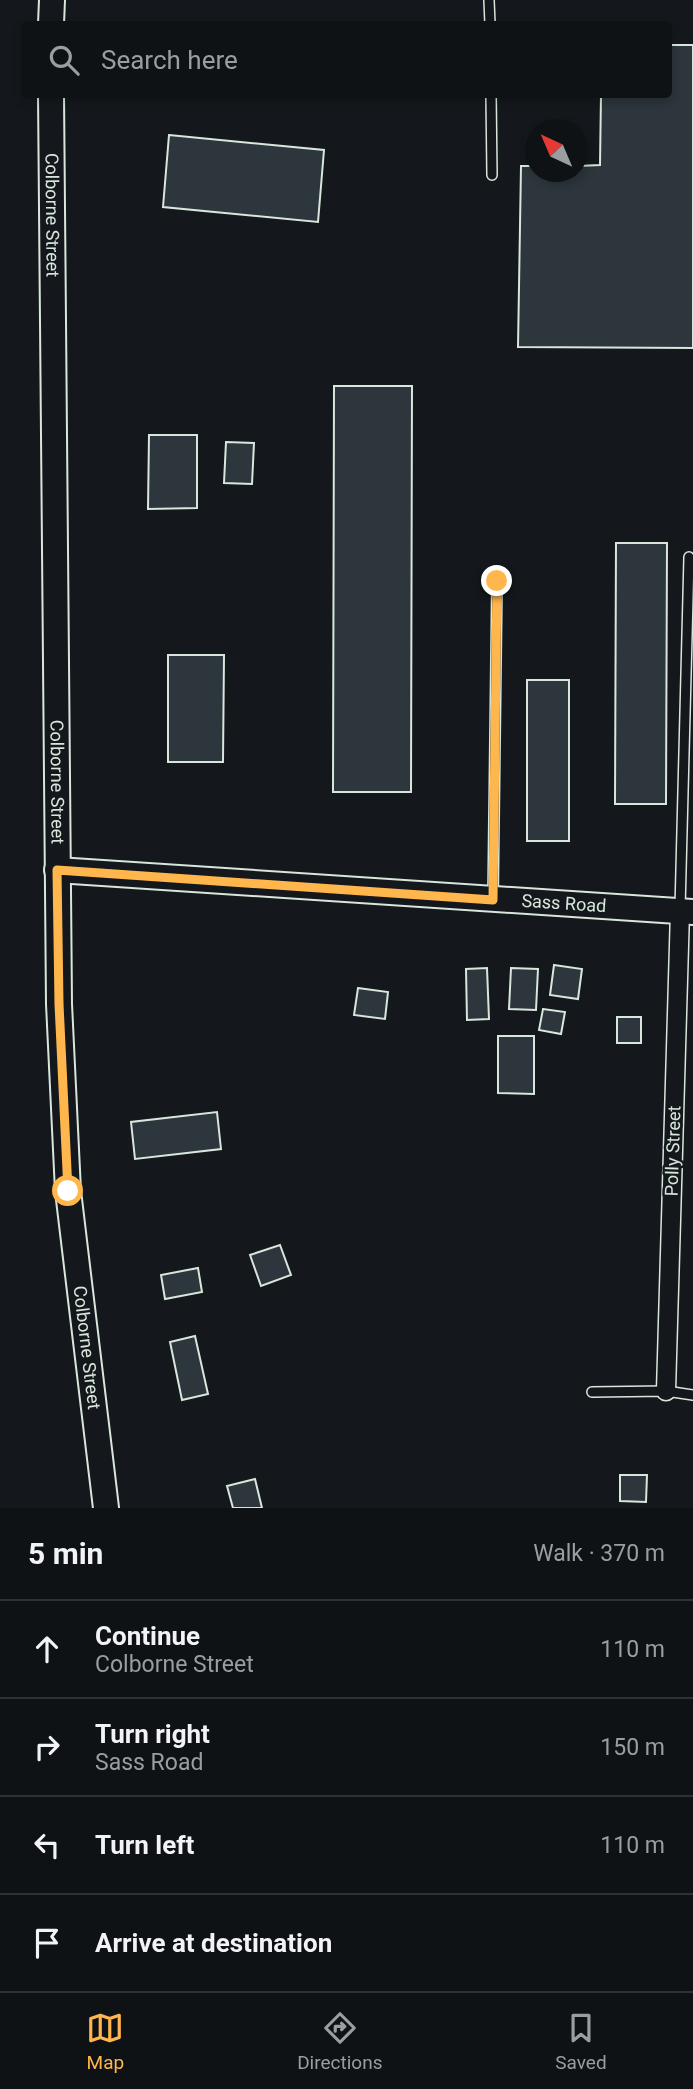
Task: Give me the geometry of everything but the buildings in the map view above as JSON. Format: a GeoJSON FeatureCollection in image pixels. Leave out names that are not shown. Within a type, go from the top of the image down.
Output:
{"type":"FeatureCollection","features":[{"type":"Feature","properties":{"kind":"street"},"geometry":{"type":"LineString","coordinates":[[51,0],[51,21]]}},
{"type":"Feature","properties":{"kind":"street","name":"Colborne Street"},"geometry":{"type":"LineString","coordinates":[[51,98],[59,1004],[68,1191],[106,1508]]}},
{"type":"Feature","properties":{"kind":"street","name":"Sass Road"},"geometry":{"type":"LineString","coordinates":[[57,870],[687,911]]}},
{"type":"Feature","properties":{"kind":"street","name":"Polly Street"},"geometry":{"type":"LineString","coordinates":[[666,1391],[687,911]]}},
{"type":"Feature","properties":{"kind":"lane"},"geometry":{"type":"LineString","coordinates":[[489,0],[490,21]]}},
{"type":"Feature","properties":{"kind":"lane"},"geometry":{"type":"LineString","coordinates":[[491,98],[492,175]]}},
{"type":"Feature","properties":{"kind":"lane"},"geometry":{"type":"LineString","coordinates":[[687,911],[689,557]]}},
{"type":"Feature","properties":{"kind":"lane"},"geometry":{"type":"LineString","coordinates":[[493,900],[497,581]]}},
{"type":"Feature","properties":{"kind":"lane"},"geometry":{"type":"LineString","coordinates":[[592,1392],[666,1391],[693,1395]]}},
{"type":"Feature","properties":{"kind":"route"},"geometry":{"type":"LineString","coordinates":[[68,1191],[59,1004],[57,870],[493,900],[497,581]]}}]}
